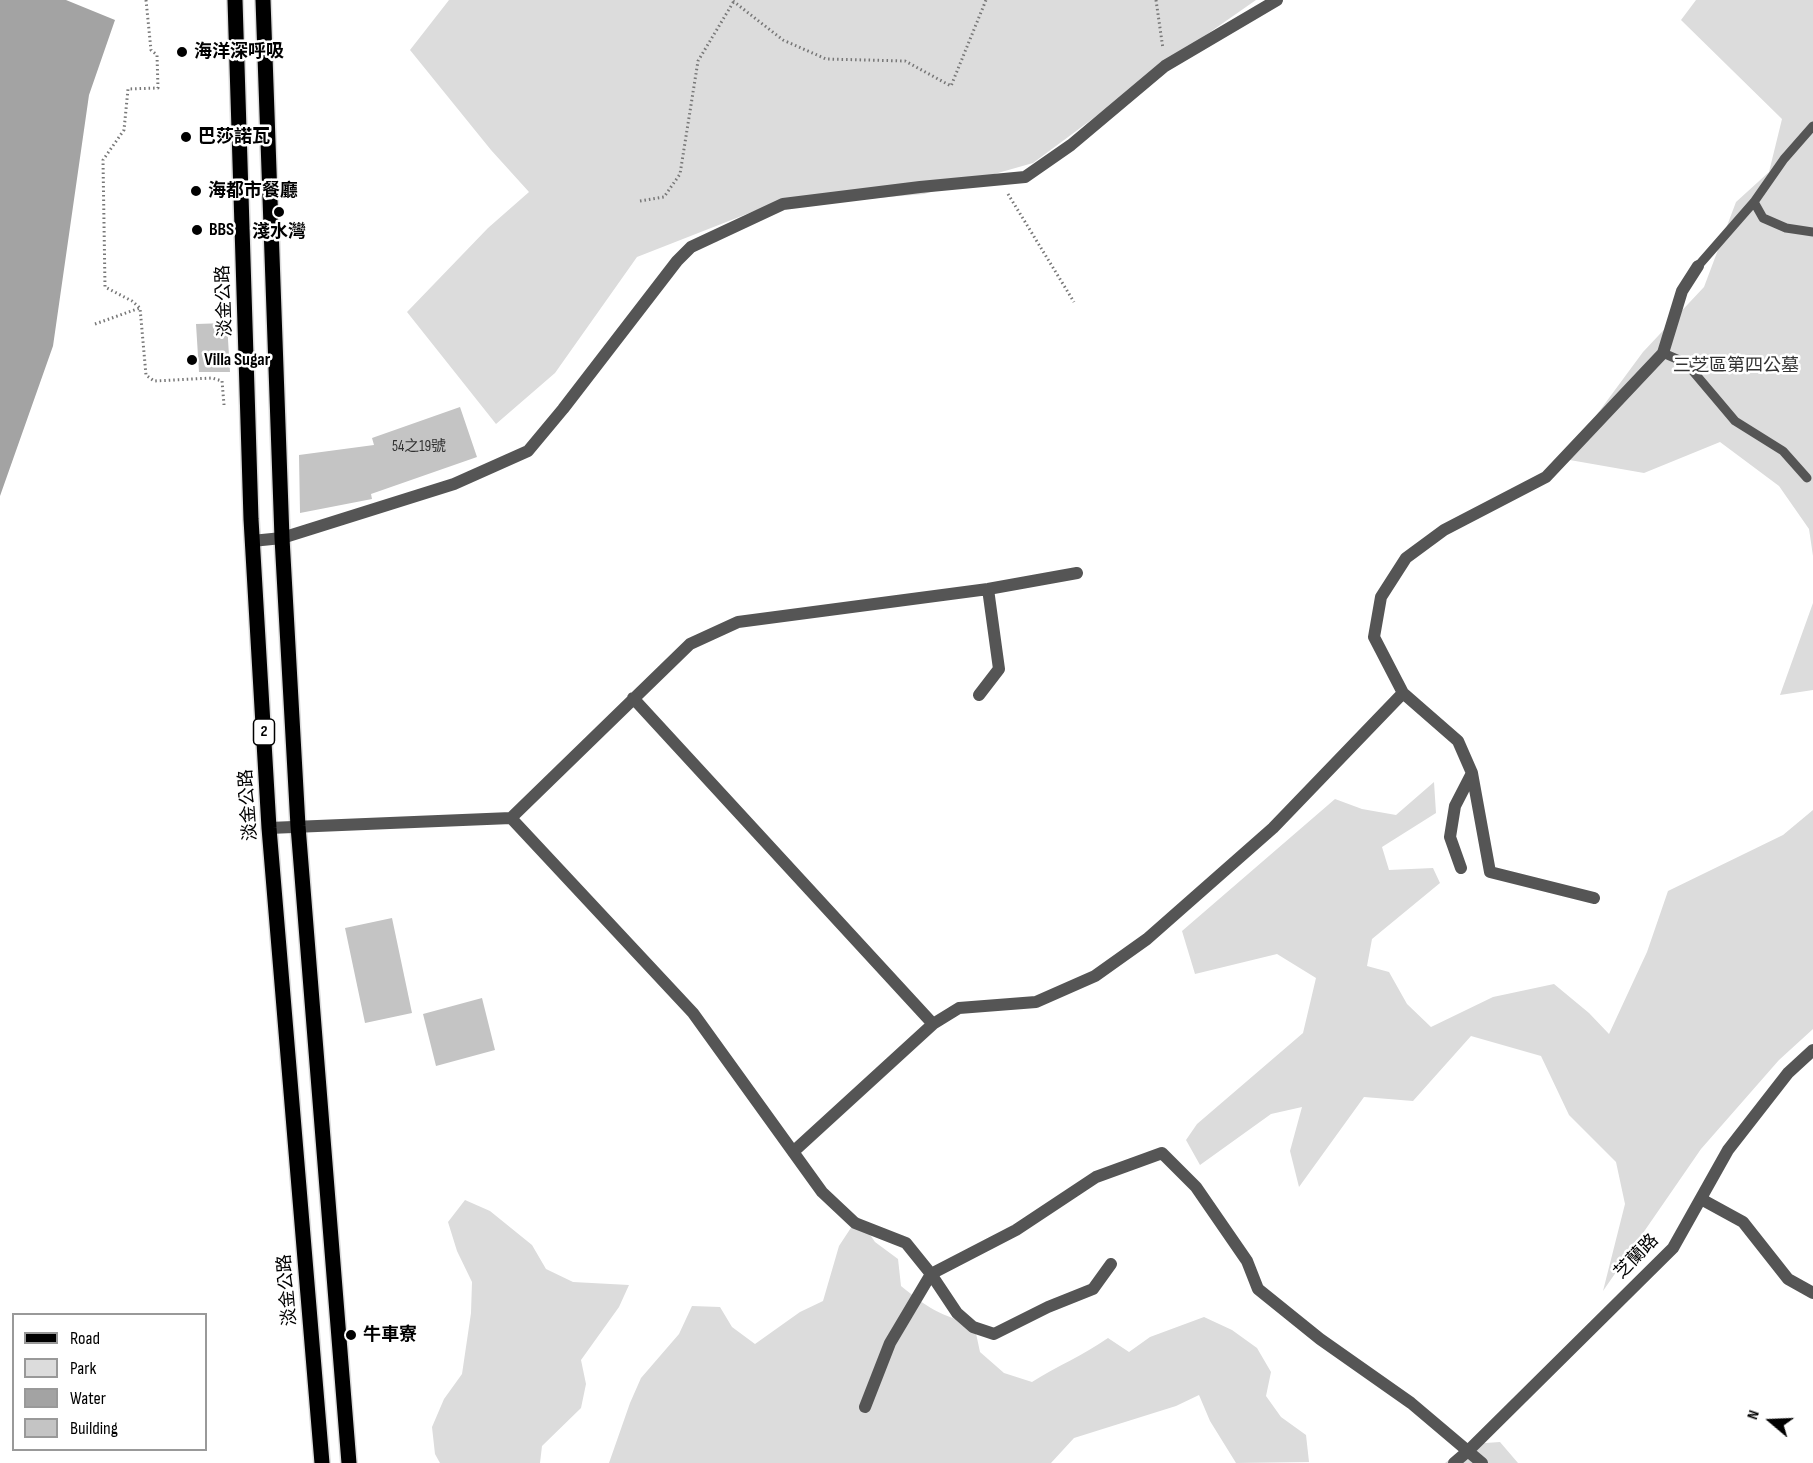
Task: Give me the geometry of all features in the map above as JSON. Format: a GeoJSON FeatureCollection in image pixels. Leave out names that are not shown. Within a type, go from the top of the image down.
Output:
{"type":"FeatureCollection","features":[{"type":"Feature","properties":{"kind":"main road","name":"淡金公路"},"geometry":{"type":"LineString","coordinates":[[235,0],[252,541],[269,828],[322,1463]]}},
{"type":"Feature","properties":{"kind":"main road","name":"2"},"geometry":{"type":"LineString","coordinates":[[263,0],[282,538],[298,826],[349,1463]]}},
{"type":"Feature","properties":{"kind":"street"},"geometry":{"type":"LineString","coordinates":[[252,541],[282,538],[454,484],[528,451],[677,261],[692,247],[783,204],[1025,177],[1071,145],[1166,66],[1277,0]]}},
{"type":"Feature","properties":{"kind":"street"},"geometry":{"type":"LineString","coordinates":[[1594,897],[1490,872],[1472,773],[1458,741],[1402,693],[1374,637],[1381,597],[1406,558],[1444,530],[1546,477],[1663,353],[1682,291],[1698,266]]}},
{"type":"Feature","properties":{"kind":"street"},"geometry":{"type":"LineString","coordinates":[[269,828],[511,818],[690,644],[738,622],[988,589],[1077,573]]}},
{"type":"Feature","properties":{"kind":"street"},"geometry":{"type":"LineString","coordinates":[[979,695],[999,669],[988,589]]}},
{"type":"Feature","properties":{"kind":"street"},"geometry":{"type":"LineString","coordinates":[[794,1152],[933,1024],[959,1008],[1036,1002],[1095,976],[1139,945],[1273,828],[1402,693]]}},
{"type":"Feature","properties":{"kind":"street"},"geometry":{"type":"LineString","coordinates":[[633,698],[933,1024]]}},
{"type":"Feature","properties":{"kind":"street"},"geometry":{"type":"LineString","coordinates":[[1461,868],[1450,837],[1455,806],[1472,773]]}},
{"type":"Feature","properties":{"kind":"street"},"geometry":{"type":"LineString","coordinates":[[511,818],[693,1013],[822,1192],[855,1223],[906,1243],[932,1274],[957,1313],[973,1327],[994,1334],[1048,1307],[1093,1289],[1111,1264]]}},
{"type":"Feature","properties":{"kind":"street","name":"芝蘭路"},"geometry":{"type":"LineString","coordinates":[[1454,1463],[1673,1248],[1728,1149],[1788,1073],[1813,1050]]}},
{"type":"Feature","properties":{"kind":"street"},"geometry":{"type":"LineString","coordinates":[[865,1407],[890,1343],[932,1274],[1016,1230],[1096,1177],[1162,1153],[1196,1187],[1247,1261],[1258,1289],[1320,1339],[1411,1403],[1482,1463]]}},
{"type":"Feature","properties":{"kind":"street"},"geometry":{"type":"LineString","coordinates":[[1701,1199],[1743,1222],[1788,1279],[1813,1293]]}},
{"type":"Feature","properties":{"kind":"lane"},"geometry":{"type":"LineString","coordinates":[[1698,266],[1754,202],[1784,159],[1809,135],[1813,126]]}},
{"type":"Feature","properties":{"kind":"lane"},"geometry":{"type":"LineString","coordinates":[[1754,202],[1763,218],[1786,228],[1813,232]]}},
{"type":"Feature","properties":{"kind":"lane"},"geometry":{"type":"LineString","coordinates":[[1663,353],[1686,363],[1735,421],[1783,451],[1807,478]]}},
{"type":"Feature","properties":{"kind":"path"},"geometry":{"type":"LineString","coordinates":[[146,0],[151,50],[158,55],[158,88],[128,89],[124,130],[104,160],[105,287],[132,301],[140,308],[146,375],[154,381],[212,378],[222,381],[224,405]]}},
{"type":"Feature","properties":{"kind":"path"},"geometry":{"type":"LineString","coordinates":[[640,201],[664,197],[680,174],[698,61],[734,1],[783,39],[826,58],[904,61],[951,86],[986,0]]}},
{"type":"Feature","properties":{"kind":"path"},"geometry":{"type":"LineString","coordinates":[[1156,0],[1166,66]]}},
{"type":"Feature","properties":{"kind":"path"},"geometry":{"type":"LineString","coordinates":[[999,180],[1074,302]]}},
{"type":"Feature","properties":{"kind":"path"},"geometry":{"type":"LineString","coordinates":[[95,324],[140,308]]}},
{"type":"Feature","properties":{"kind":"green space"},"geometry":{"type":"Polygon","coordinates":[[[449,0],[1256,0],[1033,163],[924,194],[762,208],[637,257],[555,373],[496,424],[407,312],[488,228],[529,192],[491,150],[410,50],[449,0]]]}},
{"type":"Feature","properties":{"kind":"green space","name":"三芝區第四公墓"},"geometry":{"type":"Polygon","coordinates":[[[1696,0],[1813,0],[1813,556],[1809,529],[1779,486],[1720,442],[1644,473],[1564,459],[1643,352],[1704,287],[1736,202],[1769,172],[1782,119],[1681,20],[1696,0]]]}},
{"type":"Feature","properties":{"kind":"green space"},"geometry":{"type":"Polygon","coordinates":[[[1813,603],[1813,690],[1780,695],[1813,603]]]}},
{"type":"Feature","properties":{"kind":"green space"},"geometry":{"type":"Polygon","coordinates":[[[1434,782],[1436,813],[1382,847],[1389,870],[1433,868],[1440,883],[1372,939],[1367,966],[1389,972],[1407,1004],[1431,1027],[1493,997],[1554,984],[1589,1013],[1609,1034],[1647,952],[1668,891],[1783,835],[1813,810],[1813,1029],[1779,1060],[1701,1149],[1603,1291],[1625,1204],[1616,1162],[1569,1115],[1541,1056],[1471,1036],[1413,1101],[1364,1097],[1299,1187],[1290,1151],[1302,1107],[1271,1114],[1200,1165],[1186,1140],[1197,1124],[1303,1033],[1316,978],[1277,954],[1195,974],[1182,931],[1335,799],[1362,809],[1396,815],[1434,782]]]}},
{"type":"Feature","properties":{"kind":"green space"},"geometry":{"type":"Polygon","coordinates":[[[465,1200],[490,1211],[532,1245],[546,1269],[573,1282],[629,1285],[619,1307],[581,1360],[586,1384],[581,1408],[542,1446],[540,1463],[440,1463],[435,1454],[432,1427],[444,1399],[462,1374],[471,1313],[472,1282],[457,1251],[448,1222],[465,1200]]]}},
{"type":"Feature","properties":{"kind":"green space"},"geometry":{"type":"Polygon","coordinates":[[[858,1217],[875,1242],[898,1259],[901,1286],[935,1310],[974,1324],[980,1352],[1004,1373],[1032,1382],[1108,1338],[1129,1352],[1150,1337],[1204,1317],[1232,1330],[1257,1348],[1271,1372],[1266,1396],[1281,1417],[1306,1435],[1309,1462],[1236,1463],[1210,1421],[1199,1395],[1176,1406],[1074,1438],[1051,1463],[609,1463],[641,1378],[679,1334],[692,1306],[720,1307],[732,1327],[755,1344],[800,1312],[823,1301],[839,1246],[858,1217]]]}},
{"type":"Feature","properties":{"kind":"green space"},"geometry":{"type":"Polygon","coordinates":[[[1500,1442],[1518,1463],[1445,1463],[1471,1444],[1500,1442]]]}},
{"type":"Feature","properties":{"kind":"water"},"geometry":{"type":"Polygon","coordinates":[[[0,0],[66,0],[115,20],[89,95],[53,346],[0,496],[0,0]]]}},
{"type":"Feature","properties":{"kind":"building"},"geometry":{"type":"Polygon","coordinates":[[[227,323],[230,372],[199,372],[196,324],[227,323]]]}},
{"type":"Feature","properties":{"kind":"building"},"geometry":{"type":"Polygon","coordinates":[[[460,407],[477,457],[371,494],[372,499],[300,513],[299,455],[374,445],[372,438],[460,407]]]}},
{"type":"Feature","properties":{"kind":"building"},"geometry":{"type":"Polygon","coordinates":[[[392,918],[412,1013],[365,1023],[345,928],[392,918]]]}},
{"type":"Feature","properties":{"kind":"building"},"geometry":{"type":"Polygon","coordinates":[[[482,998],[495,1050],[436,1066],[423,1014],[482,998]]]}},
{"type":"Feature","properties":{"kind":"place","name":"海洋深呼吸"},"geometry":{"type":"Point","coordinates":[182,52]}},
{"type":"Feature","properties":{"kind":"place","name":"巴莎諾瓦"},"geometry":{"type":"Point","coordinates":[186,137]}},
{"type":"Feature","properties":{"kind":"place","name":"海都市餐廳"},"geometry":{"type":"Point","coordinates":[196,191]}},
{"type":"Feature","properties":{"kind":"place","name":"淺水灣"},"geometry":{"type":"Point","coordinates":[279,212]}},
{"type":"Feature","properties":{"kind":"place","name":"BBS"},"geometry":{"type":"Point","coordinates":[197,230]}},
{"type":"Feature","properties":{"kind":"place","name":"Villa Sugar"},"geometry":{"type":"Point","coordinates":[192,360]}},
{"type":"Feature","properties":{"kind":"place","name":"牛車寮"},"geometry":{"type":"Point","coordinates":[351,1335]}}]}
